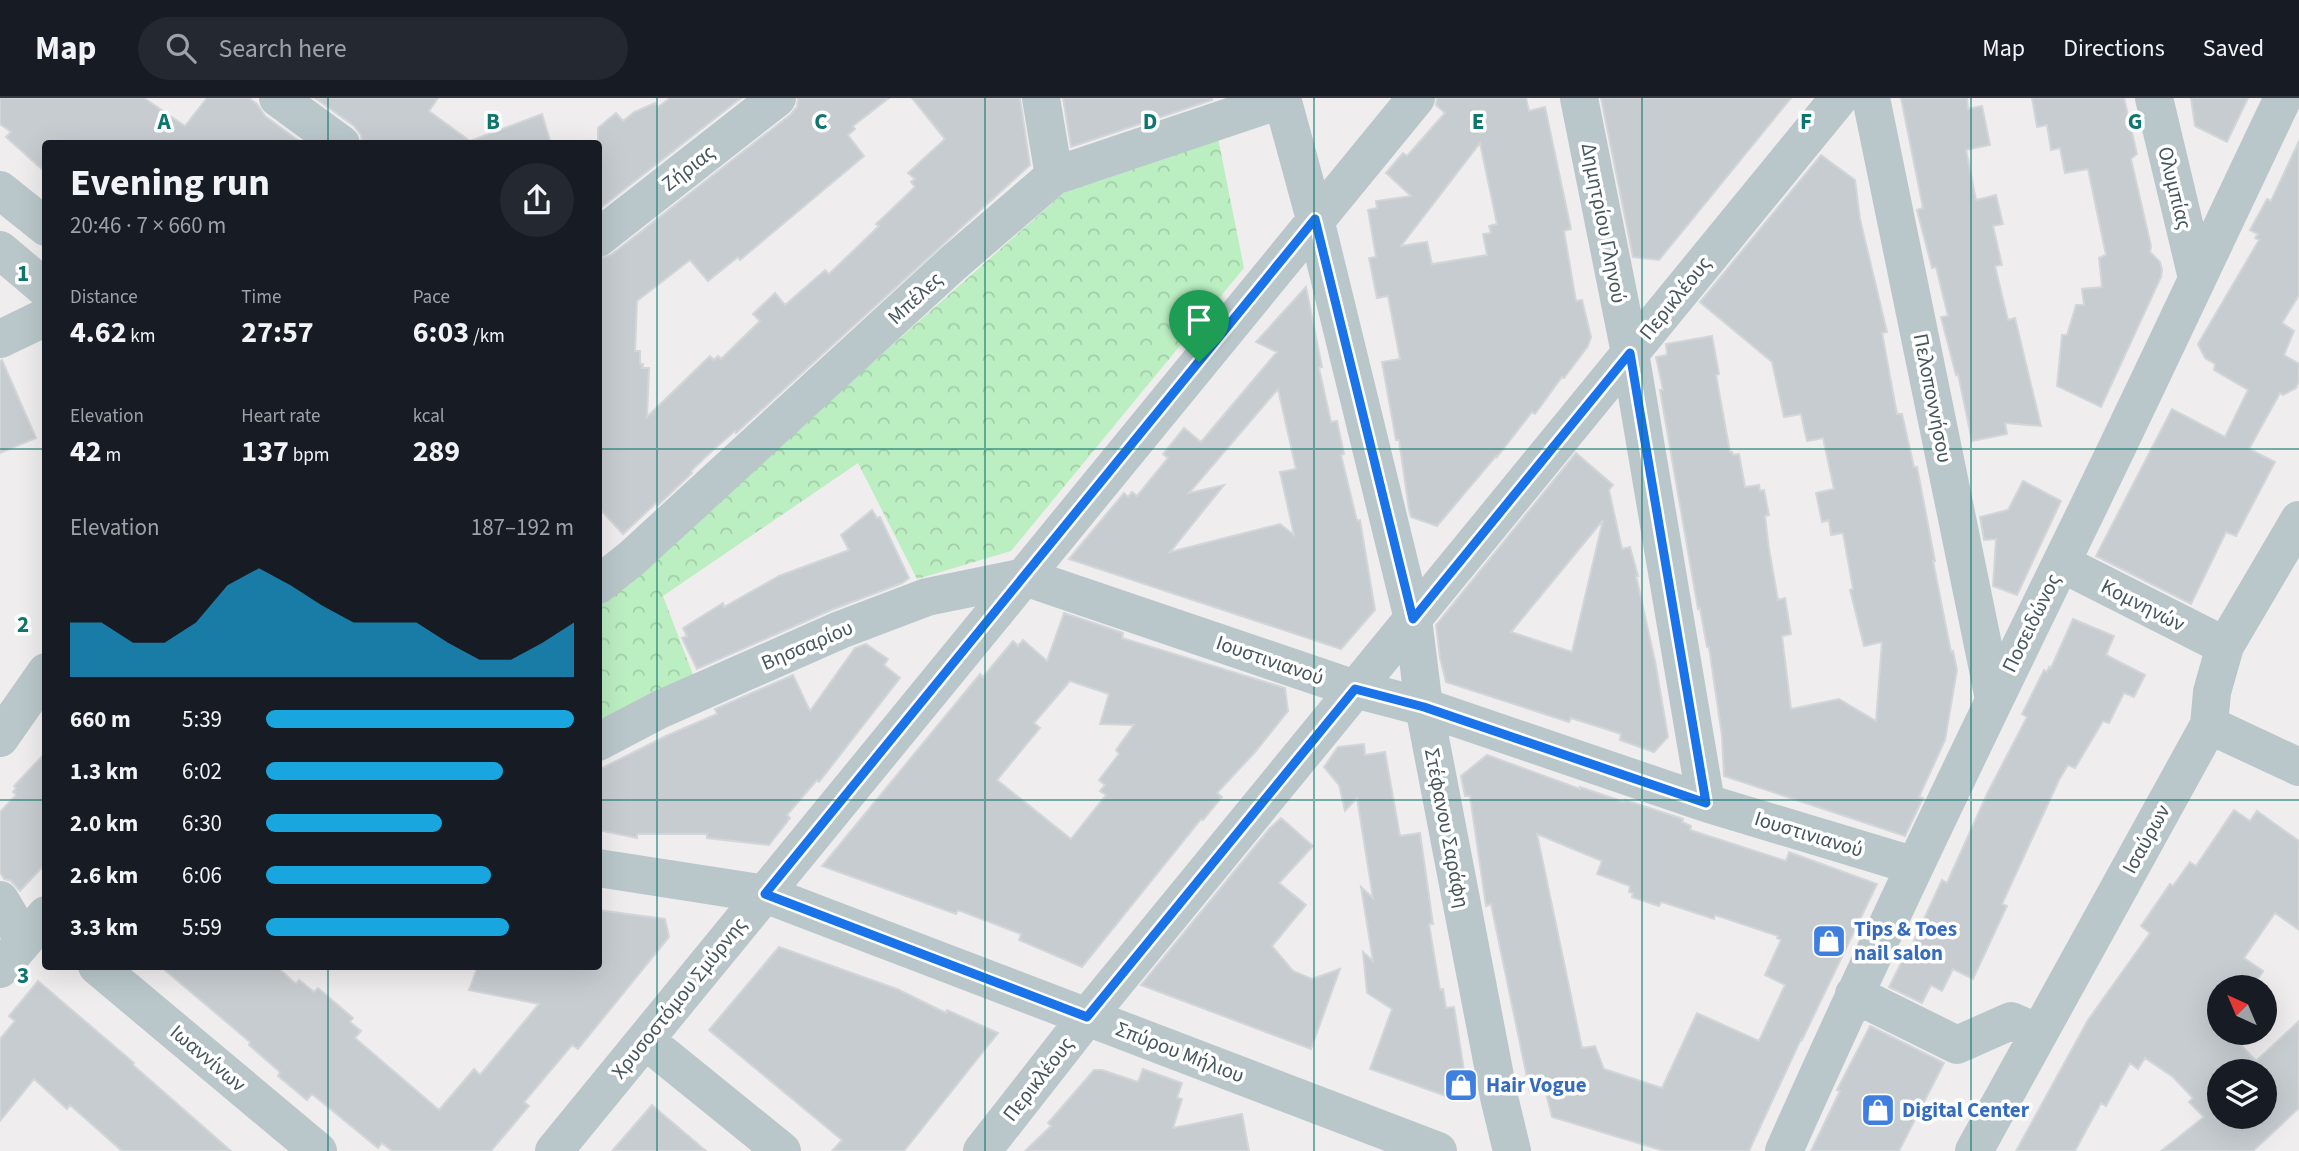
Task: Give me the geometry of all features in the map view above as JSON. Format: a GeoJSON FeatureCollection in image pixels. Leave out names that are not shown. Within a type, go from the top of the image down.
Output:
{"type":"FeatureCollection","features":[{"type":"Feature","properties":{"kind":"street"},"geometry":{"type":"LineString","coordinates":[[278,98],[336,140]]}},
{"type":"Feature","properties":{"kind":"street","name":"Ζήριας"},"geometry":{"type":"LineString","coordinates":[[602,235],[777,98]]}},
{"type":"Feature","properties":{"kind":"street"},"geometry":{"type":"LineString","coordinates":[[1041,98],[1054,176]]}},
{"type":"Feature","properties":{"kind":"street","name":"Χρυσοστόμου Σμύρνης"},"geometry":{"type":"LineString","coordinates":[[554,1151],[1416,98]]}},
{"type":"Feature","properties":{"kind":"street","name":"Δημητρίου Γληνού"},"geometry":{"type":"LineString","coordinates":[[1579,98],[1630,353],[1706,803]]}},
{"type":"Feature","properties":{"kind":"street","name":"Περικλέους"},"geometry":{"type":"LineString","coordinates":[[982,1151],[1087,1017],[1839,98]]}},
{"type":"Feature","properties":{"kind":"street","name":"Πελοποννήσου"},"geometry":{"type":"LineString","coordinates":[[1871,98],[1994,699]]}},
{"type":"Feature","properties":{"kind":"street","name":"Ολυμπίας"},"geometry":{"type":"LineString","coordinates":[[2154,98],[2197,278]]}},
{"type":"Feature","properties":{"kind":"street","name":"Ποσειδώνος"},"geometry":{"type":"LineString","coordinates":[[1784,1151],[1854,994],[2283,98]]}},
{"type":"Feature","properties":{"kind":"street","name":"Μπέλες"},"geometry":{"type":"LineString","coordinates":[[602,582],[632,558],[952,264],[1054,176],[1283,99]]}},
{"type":"Feature","properties":{"kind":"street","name":"Στέφανου Σαράφη"},"geometry":{"type":"LineString","coordinates":[[1283,99],[1413,619],[1424,707],[1499,1097],[1512,1151]]}},
{"type":"Feature","properties":{"kind":"street"},"geometry":{"type":"LineString","coordinates":[[0,190],[42,224]]}},
{"type":"Feature","properties":{"kind":"street"},"geometry":{"type":"LineString","coordinates":[[0,250],[42,286]]}},
{"type":"Feature","properties":{"kind":"street"},"geometry":{"type":"LineString","coordinates":[[0,339],[42,319]]}},
{"type":"Feature","properties":{"kind":"street","name":"Ισαύρων"},"geometry":{"type":"LineString","coordinates":[[1974,1151],[2209,725],[2212,692],[2225,646],[2299,520]]}},
{"type":"Feature","properties":{"kind":"street","name":"Κομνηνών"},"geometry":{"type":"LineString","coordinates":[[2061,563],[2225,646]]}},
{"type":"Feature","properties":{"kind":"street","name":"Ιουστινιανού"},"geometry":{"type":"LineString","coordinates":[[1025,577],[1355,689],[1424,707],[1706,803],[1916,866]]}},
{"type":"Feature","properties":{"kind":"street","name":"Βησσαρίου"},"geometry":{"type":"LineString","coordinates":[[602,740],[661,709],[840,630],[927,597],[1025,577]]}},
{"type":"Feature","properties":{"kind":"street"},"geometry":{"type":"LineString","coordinates":[[0,737],[42,678]]}},
{"type":"Feature","properties":{"kind":"street"},"geometry":{"type":"LineString","coordinates":[[2209,725],[2294,761]]}},
{"type":"Feature","properties":{"kind":"street","name":"Σπύρου Μήλιου"},"geometry":{"type":"LineString","coordinates":[[602,869],[765,894],[1438,1151]]}},
{"type":"Feature","properties":{"kind":"street"},"geometry":{"type":"LineString","coordinates":[[0,900],[39,924],[0,969]]}},
{"type":"Feature","properties":{"kind":"street","name":"Ιωαννίνων"},"geometry":{"type":"LineString","coordinates":[[102,970],[318,1151]]}},
{"type":"Feature","properties":{"kind":"street"},"geometry":{"type":"LineString","coordinates":[[1854,994],[1957,1045],[2011,1021],[2039,1033]]}},
{"type":"Feature","properties":{"kind":"street"},"geometry":{"type":"LineString","coordinates":[[645,1040],[782,1151]]}},
{"type":"Feature","properties":{"kind":"green space"},"geometry":{"type":"Polygon","coordinates":[[[1218,138],[1244,268],[1011,551],[917,579],[858,463],[663,596],[695,680],[602,726],[602,602],[1066,191],[1218,138]]]}},
{"type":"Feature","properties":{"kind":"building"},"geometry":{"type":"Polygon","coordinates":[[[0,98],[144,98],[185,126],[207,98],[249,98],[265,116],[298,140],[42,140],[42,169],[6,137],[11,132],[0,124],[0,98]]]}},
{"type":"Feature","properties":{"kind":"building"},"geometry":{"type":"Polygon","coordinates":[[[315,98],[438,98],[429,111],[469,140],[362,140],[354,126],[315,98]]]}},
{"type":"Feature","properties":{"kind":"building"},"geometry":{"type":"Polygon","coordinates":[[[670,98],[741,98],[602,207],[602,140],[598,140],[598,128],[616,113],[623,121],[634,112],[655,103],[658,107],[670,98]]]}},
{"type":"Feature","properties":{"kind":"building"},"geometry":{"type":"Polygon","coordinates":[[[798,98],[889,98],[853,126],[855,129],[848,135],[864,156],[740,260],[738,257],[708,281],[690,260],[637,301],[635,351],[640,351],[642,368],[649,368],[647,417],[710,356],[714,360],[718,356],[721,359],[760,321],[753,314],[775,293],[785,305],[825,270],[829,274],[915,187],[911,182],[915,179],[908,173],[945,139],[912,98],[1020,98],[1030,165],[623,534],[602,511],[602,258],[611,255],[797,107],[798,98]]]}},
{"type":"Feature","properties":{"kind":"building"},"geometry":{"type":"Polygon","coordinates":[[[1063,98],[1212,98],[1212,100],[1071,147],[1063,98]]]}},
{"type":"Feature","properties":{"kind":"building"},"geometry":{"type":"Polygon","coordinates":[[[1437,98],[1526,98],[1529,111],[1545,107],[1571,229],[1564,231],[1576,301],[1582,300],[1591,337],[1588,346],[1535,414],[1532,412],[1437,526],[1411,517],[1409,509],[1399,440],[1396,440],[1382,362],[1400,359],[1388,296],[1377,298],[1369,258],[1376,257],[1368,210],[1377,208],[1376,201],[1411,196],[1386,173],[1403,153],[1407,156],[1445,113],[1436,105],[1437,98]],[[1480,143],[1401,246],[1427,242],[1432,264],[1487,255],[1483,234],[1491,233],[1489,226],[1497,224],[1480,143]]]}},
{"type":"Feature","properties":{"kind":"building"},"geometry":{"type":"Polygon","coordinates":[[[1601,98],[1791,98],[1659,260],[1633,257],[1601,98]]]}},
{"type":"Feature","properties":{"kind":"building"},"geometry":{"type":"Polygon","coordinates":[[[1901,98],[1967,98],[1968,109],[1982,106],[1990,145],[1966,150],[1976,200],[1996,195],[2003,224],[1993,226],[2002,265],[1995,266],[2008,320],[2015,318],[2041,426],[2005,423],[2007,434],[1972,441],[1958,374],[1956,375],[1941,317],[1948,316],[1936,267],[1932,268],[1917,210],[1923,208],[1901,98]]]}},
{"type":"Feature","properties":{"kind":"building"},"geometry":{"type":"Polygon","coordinates":[[[2032,98],[2124,98],[2137,154],[2131,159],[2151,246],[2150,252],[2160,262],[2162,270],[2101,407],[2057,386],[2062,335],[2067,335],[2076,305],[2084,305],[2082,289],[2102,287],[2099,258],[2106,255],[2088,169],[2065,173],[2060,148],[2051,150],[2047,125],[2037,127],[2032,98]]]}},
{"type":"Feature","properties":{"kind":"building"},"geometry":{"type":"Polygon","coordinates":[[[2191,98],[2248,98],[2227,142],[2195,126],[2191,98]]]}},
{"type":"Feature","properties":{"kind":"building"},"geometry":{"type":"Polygon","coordinates":[[[542,114],[550,140],[473,140],[542,114]]]}},
{"type":"Feature","properties":{"kind":"building"},"geometry":{"type":"Polygon","coordinates":[[[2299,141],[2299,295],[2282,323],[2294,331],[2284,355],[2299,364],[2299,381],[2296,388],[2283,395],[2280,393],[2249,449],[2275,462],[2236,536],[2226,532],[2191,604],[2096,556],[2172,409],[2225,437],[2248,390],[2214,370],[2215,364],[2205,358],[2198,344],[2259,240],[2255,238],[2258,234],[2250,230],[2267,199],[2271,201],[2299,141]]]}},
{"type":"Feature","properties":{"kind":"building"},"geometry":{"type":"Polygon","coordinates":[[[1821,155],[1855,180],[1860,219],[1887,332],[1882,333],[1897,414],[1902,414],[1914,467],[1917,467],[1933,561],[1957,670],[1945,740],[1905,836],[1724,776],[1722,736],[1709,647],[1700,608],[1698,609],[1660,390],[1663,390],[1656,357],[1667,355],[1666,344],[1712,336],[1730,452],[1733,455],[1739,454],[1745,487],[1759,485],[1760,491],[1764,490],[1769,515],[1765,516],[1769,549],[1778,600],[1785,598],[1791,634],[1782,636],[1791,709],[1839,699],[1876,721],[1882,642],[1864,646],[1850,590],[1853,589],[1843,533],[1831,535],[1829,520],[1822,522],[1816,493],[1834,489],[1823,438],[1807,441],[1801,414],[1784,417],[1772,362],[1700,302],[1821,155]]]}},
{"type":"Feature","properties":{"kind":"building"},"geometry":{"type":"Polygon","coordinates":[[[1306,287],[1322,367],[1319,368],[1331,422],[1337,421],[1344,454],[1341,455],[1357,521],[1360,520],[1375,610],[1341,649],[1069,559],[1124,493],[1128,497],[1132,492],[1137,496],[1168,458],[1163,454],[1184,428],[1201,442],[1277,352],[1256,342],[1306,287]],[[1278,389],[1189,493],[1224,485],[1170,552],[1280,524],[1294,535],[1280,472],[1296,469],[1278,389]]]}},
{"type":"Feature","properties":{"kind":"building"},"geometry":{"type":"Polygon","coordinates":[[[2,360],[36,438],[0,453],[0,361],[2,360]]]}},
{"type":"Feature","properties":{"kind":"building"},"geometry":{"type":"Polygon","coordinates":[[[1576,453],[1613,485],[1609,490],[1622,549],[1630,547],[1638,576],[1668,737],[1654,752],[1620,740],[1621,734],[1571,718],[1569,722],[1446,682],[1436,625],[1576,453]],[[1603,520],[1511,632],[1572,652],[1603,520]]]}},
{"type":"Feature","properties":{"kind":"building"},"geometry":{"type":"Polygon","coordinates":[[[2023,481],[2061,501],[2017,595],[1993,586],[1996,539],[1984,540],[1980,517],[2008,510],[2023,481]]]}},
{"type":"Feature","properties":{"kind":"building"},"geometry":{"type":"Polygon","coordinates":[[[872,510],[877,518],[880,517],[909,578],[697,669],[682,638],[687,636],[683,628],[723,603],[724,607],[779,576],[849,550],[841,535],[872,510]]]}},
{"type":"Feature","properties":{"kind":"building"},"geometry":{"type":"Polygon","coordinates":[[[1064,613],[1123,633],[1122,638],[1285,688],[1288,711],[1217,793],[1222,797],[1203,820],[1201,819],[1082,967],[1019,940],[1021,934],[958,910],[956,914],[822,866],[980,674],[983,677],[1013,641],[1018,646],[1023,640],[1047,661],[1064,613]],[[1070,681],[1034,723],[1040,728],[997,780],[1071,839],[1106,795],[1100,791],[1105,785],[1099,780],[1119,754],[1116,750],[1134,725],[1100,724],[1109,694],[1070,681]]]}},
{"type":"Feature","properties":{"kind":"building"},"geometry":{"type":"Polygon","coordinates":[[[2073,619],[2114,636],[2106,655],[2145,675],[2134,697],[2124,693],[2109,723],[2103,721],[2075,768],[2068,765],[2059,780],[2002,904],[2007,906],[1973,979],[1953,969],[1942,991],[1931,985],[1922,1003],[1889,987],[1903,959],[1905,960],[1942,880],[1947,883],[1987,794],[2027,717],[2022,714],[2044,670],[2047,672],[2049,667],[2051,668],[2073,619]]]}},
{"type":"Feature","properties":{"kind":"building"},"geometry":{"type":"Polygon","coordinates":[[[866,644],[888,659],[884,665],[900,678],[819,782],[817,780],[787,815],[790,818],[769,845],[707,838],[707,834],[637,834],[637,838],[602,831],[602,768],[717,714],[715,709],[793,675],[810,711],[855,648],[866,644]]]}},
{"type":"Feature","properties":{"kind":"building"},"geometry":{"type":"Polygon","coordinates":[[[1364,744],[1365,755],[1385,752],[1400,836],[1420,833],[1433,924],[1429,924],[1440,990],[1443,989],[1446,1008],[1454,1007],[1466,1083],[1449,1097],[1370,1069],[1392,1009],[1367,993],[1363,952],[1373,961],[1361,887],[1373,898],[1357,798],[1345,811],[1339,785],[1324,767],[1338,747],[1364,744]]]}},
{"type":"Feature","properties":{"kind":"building"},"geometry":{"type":"Polygon","coordinates":[[[1487,755],[1580,789],[1683,819],[1682,822],[1691,826],[1690,830],[1786,861],[1789,852],[1877,884],[1749,1151],[1664,1151],[1552,1117],[1545,1089],[1530,1092],[1491,904],[1486,906],[1470,796],[1465,796],[1461,776],[1487,755]],[[1537,834],[1582,1048],[1595,1046],[1604,1069],[1662,1088],[1697,1013],[1759,1041],[1785,985],[1765,975],[1781,940],[1778,936],[1715,915],[1714,919],[1665,903],[1661,902],[1659,906],[1632,897],[1630,886],[1597,874],[1602,861],[1537,834]]]}},
{"type":"Feature","properties":{"kind":"building"},"geometry":{"type":"Polygon","coordinates":[[[42,756],[42,867],[20,891],[11,881],[4,879],[0,872],[0,812],[16,795],[13,792],[16,788],[14,786],[42,756]]]}},
{"type":"Feature","properties":{"kind":"building"},"geometry":{"type":"Polygon","coordinates":[[[2234,810],[2250,821],[2257,811],[2299,841],[2299,930],[2275,913],[2244,958],[2263,971],[2260,975],[2207,975],[2207,1045],[2241,1045],[2254,1059],[2207,1059],[2207,1129],[2277,1129],[2253,1151],[2161,1151],[2204,1117],[2189,1102],[2193,1098],[2173,1077],[2145,1058],[2138,1069],[2130,1063],[2106,1106],[2101,1103],[2075,1151],[2016,1151],[2088,1020],[2150,933],[2141,926],[2170,884],[2173,886],[2190,862],[2196,866],[2234,810]]]}},
{"type":"Feature","properties":{"kind":"building"},"geometry":{"type":"Polygon","coordinates":[[[1281,818],[1313,846],[1279,883],[1306,905],[1272,946],[1293,971],[1312,979],[1340,969],[1311,1049],[1141,985],[1281,818]]]}},
{"type":"Feature","properties":{"kind":"building"},"geometry":{"type":"Polygon","coordinates":[[[602,911],[665,919],[669,937],[578,1049],[572,1045],[524,1102],[529,1106],[491,1151],[392,1151],[382,1143],[378,1148],[312,1094],[307,1100],[278,1076],[280,1072],[249,1045],[250,1042],[165,970],[280,970],[296,984],[299,980],[314,992],[318,988],[353,1018],[350,1022],[361,1031],[355,1038],[439,1110],[474,1069],[480,1075],[539,1004],[469,990],[476,970],[602,970],[602,911]]]}},
{"type":"Feature","properties":{"kind":"building"},"geometry":{"type":"Polygon","coordinates":[[[779,947],[897,989],[946,1013],[947,1010],[998,1033],[904,1151],[832,1151],[842,1140],[709,1030],[779,947]]]}},
{"type":"Feature","properties":{"kind":"building"},"geometry":{"type":"Polygon","coordinates":[[[38,981],[231,1151],[122,1151],[70,1105],[67,1109],[34,1079],[0,1121],[0,1039],[15,1021],[9,1016],[38,981]]]}},
{"type":"Feature","properties":{"kind":"building"},"geometry":{"type":"Polygon","coordinates":[[[2299,1021],[2299,1108],[2277,1129],[2277,1059],[2258,1059],[2273,1045],[2277,1045],[2277,1041],[2299,1021]]]}},
{"type":"Feature","properties":{"kind":"building"},"geometry":{"type":"Polygon","coordinates":[[[1870,1026],[1944,1063],[1899,1151],[1811,1151],[1840,1091],[1837,1090],[1870,1026]]]}},
{"type":"Feature","properties":{"kind":"building"},"geometry":{"type":"Polygon","coordinates":[[[1143,1069],[1182,1083],[1177,1098],[1182,1099],[1173,1128],[1242,1114],[1249,1151],[1025,1151],[1051,1126],[1048,1123],[1094,1070],[1102,1070],[1138,1082],[1143,1069]]]}},
{"type":"Feature","properties":{"kind":"building"},"geometry":{"type":"Polygon","coordinates":[[[652,1105],[706,1151],[612,1151],[652,1105]]]}},
{"type":"Feature","properties":{"kind":"place","name":"Tips & Toes nail salon"},"geometry":{"type":"Point","coordinates":[1829,941]}},
{"type":"Feature","properties":{"kind":"place","name":"Hair Vogue"},"geometry":{"type":"Point","coordinates":[1461,1085]}},
{"type":"Feature","properties":{"kind":"place","name":"Digital Center"},"geometry":{"type":"Point","coordinates":[1878,1110]}},
{"type":"Feature","properties":{"kind":"route"},"geometry":{"type":"LineString","coordinates":[[1315,219],[1413,619],[1630,353],[1706,803],[1424,707],[1355,689],[1087,1017],[765,894],[1025,577],[1199,362],[1315,219]]}}]}
